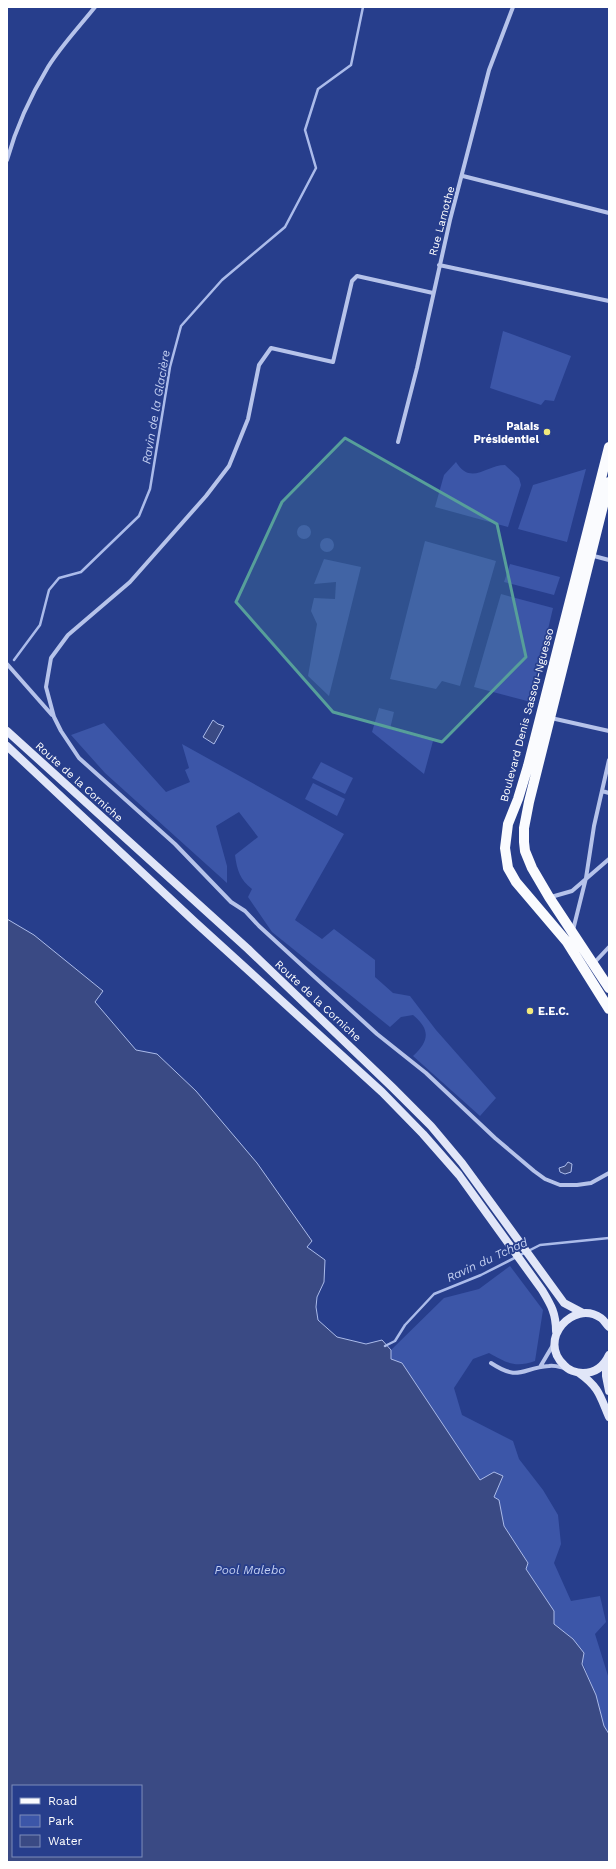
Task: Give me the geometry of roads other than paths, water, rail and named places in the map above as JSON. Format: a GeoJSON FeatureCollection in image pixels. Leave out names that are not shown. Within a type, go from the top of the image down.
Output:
{"type":"FeatureCollection","features":[{"type":"Feature","properties":{"kind":"main road","name":"Boulevard Denis Sassou-Nguesso"},"geometry":{"type":"LineString","coordinates":[[609,446],[587,554],[550,718],[529,802],[523,834],[525,851],[532,868],[549,898],[572,930],[609,988]]}},
{"type":"Feature","properties":{"kind":"main road","name":"Boulevard Denis Sassou-Nguesso"},"geometry":{"type":"LineString","coordinates":[[609,482],[587,554],[528,766],[518,799],[508,824],[505,857],[508,868],[516,882],[560,932],[609,1009]]}},
{"type":"Feature","properties":{"kind":"main road","name":"Route de la Corniche"},"geometry":{"type":"LineString","coordinates":[[7,732],[248,949],[431,1126],[462,1162],[564,1303],[583,1313],[605,1317]]}},
{"type":"Feature","properties":{"kind":"main road","name":"Route de la Corniche"},"geometry":{"type":"LineString","coordinates":[[7,746],[195,922],[382,1092],[408,1118],[459,1175],[542,1290],[553,1307],[556,1318],[554,1342]]}},
{"type":"Feature","properties":{"kind":"main road"},"geometry":{"type":"LineString","coordinates":[[556,1331],[564,1322],[583,1313]]}},
{"type":"Feature","properties":{"kind":"main road"},"geometry":{"type":"LineString","coordinates":[[605,1317],[609,1326]]}},
{"type":"Feature","properties":{"kind":"main road"},"geometry":{"type":"LineString","coordinates":[[554,1342],[555,1352],[560,1362],[567,1368],[579,1373],[591,1381],[598,1390],[609,1418]]}},
{"type":"Feature","properties":{"kind":"main road"},"geometry":{"type":"LineString","coordinates":[[579,1373],[589,1373],[597,1370],[607,1359]]}},
{"type":"Feature","properties":{"kind":"main road"},"geometry":{"type":"LineString","coordinates":[[607,1359],[606,1376],[609,1391]]}},
{"type":"Feature","properties":{"kind":"street"},"geometry":{"type":"LineString","coordinates":[[7,160],[9,146],[48,67],[95,7]]}},
{"type":"Feature","properties":{"kind":"street","name":"Rue Lamothe"},"geometry":{"type":"LineString","coordinates":[[398,442],[439,265],[489,70],[513,7]]}},
{"type":"Feature","properties":{"kind":"street"},"geometry":{"type":"LineString","coordinates":[[463,176],[609,214]]}},
{"type":"Feature","properties":{"kind":"street"},"geometry":{"type":"LineString","coordinates":[[439,265],[609,301]]}},
{"type":"Feature","properties":{"kind":"street"},"geometry":{"type":"LineString","coordinates":[[433,293],[357,276],[352,281],[333,362],[272,348],[260,366],[248,419],[229,466],[206,496],[130,582],[68,635],[51,658],[46,687],[60,731],[79,758],[175,844],[231,902],[245,911],[259,926],[377,1034],[426,1073],[495,1138],[534,1171],[546,1179],[560,1185],[591,1183],[609,1173]]}},
{"type":"Feature","properties":{"kind":"street"},"geometry":{"type":"LineString","coordinates":[[587,554],[609,560]]}},
{"type":"Feature","properties":{"kind":"street"},"geometry":{"type":"LineString","coordinates":[[7,664],[54,716]]}},
{"type":"Feature","properties":{"kind":"street"},"geometry":{"type":"LineString","coordinates":[[550,718],[609,731]]}},
{"type":"Feature","properties":{"kind":"street"},"geometry":{"type":"LineString","coordinates":[[572,930],[586,878],[594,826],[609,760]]}},
{"type":"Feature","properties":{"kind":"street"},"geometry":{"type":"LineString","coordinates":[[602,791],[609,793]]}},
{"type":"Feature","properties":{"kind":"street"},"geometry":{"type":"LineString","coordinates":[[549,898],[569,893],[609,859]]}},
{"type":"Feature","properties":{"kind":"street"},"geometry":{"type":"LineString","coordinates":[[594,964],[609,948]]}},
{"type":"Feature","properties":{"kind":"street"},"geometry":{"type":"LineString","coordinates":[[540,1367],[554,1342]]}},
{"type":"Feature","properties":{"kind":"street"},"geometry":{"type":"LineString","coordinates":[[491,1363],[500,1369],[517,1374],[540,1367],[551,1366],[567,1368]]}},
{"type":"Feature","properties":{"kind":"water"},"geometry":{"type":"Polygon","coordinates":[[[213,720],[224,726],[214,744],[203,737],[213,720]]]}},
{"type":"Feature","properties":{"kind":"water","name":"Pool Malebo"},"geometry":{"type":"Polygon","coordinates":[[[7,919],[34,935],[103,991],[95,1002],[136,1050],[157,1054],[196,1091],[257,1163],[312,1241],[307,1247],[325,1260],[324,1282],[317,1297],[316,1307],[318,1320],[337,1337],[366,1344],[382,1340],[391,1350],[391,1359],[402,1363],[480,1480],[494,1472],[503,1476],[494,1497],[499,1500],[504,1526],[528,1563],[526,1569],[554,1611],[554,1624],[573,1639],[584,1653],[582,1664],[596,1695],[604,1726],[609,1734],[609,1862],[7,1862],[7,919]]]}},
{"type":"Feature","properties":{"kind":"water"},"geometry":{"type":"Polygon","coordinates":[[[568,1162],[572,1164],[571,1172],[565,1174],[560,1172],[559,1168],[565,1166],[568,1162]]]}},
{"type":"Feature","properties":{"kind":"waterway","name":"Ravin de la Glacière"},"geometry":{"type":"LineString","coordinates":[[14,660],[40,625],[49,590],[59,578],[81,572],[139,516],[150,489],[170,367],[181,326],[222,280],[285,227],[316,168],[305,130],[318,89],[351,65],[363,7]]}},
{"type":"Feature","properties":{"kind":"waterway","name":"Ravin du Tchad"},"geometry":{"type":"LineString","coordinates":[[385,1346],[395,1341],[405,1325],[434,1294],[481,1275],[540,1245],[609,1238]]}},
{"type":"Feature","properties":{"kind":"place","name":"Palais Présidentiel"},"geometry":{"type":"Point","coordinates":[547,432]}},
{"type":"Feature","properties":{"kind":"place","name":"E.E.C."},"geometry":{"type":"Point","coordinates":[530,1011]}}]}
